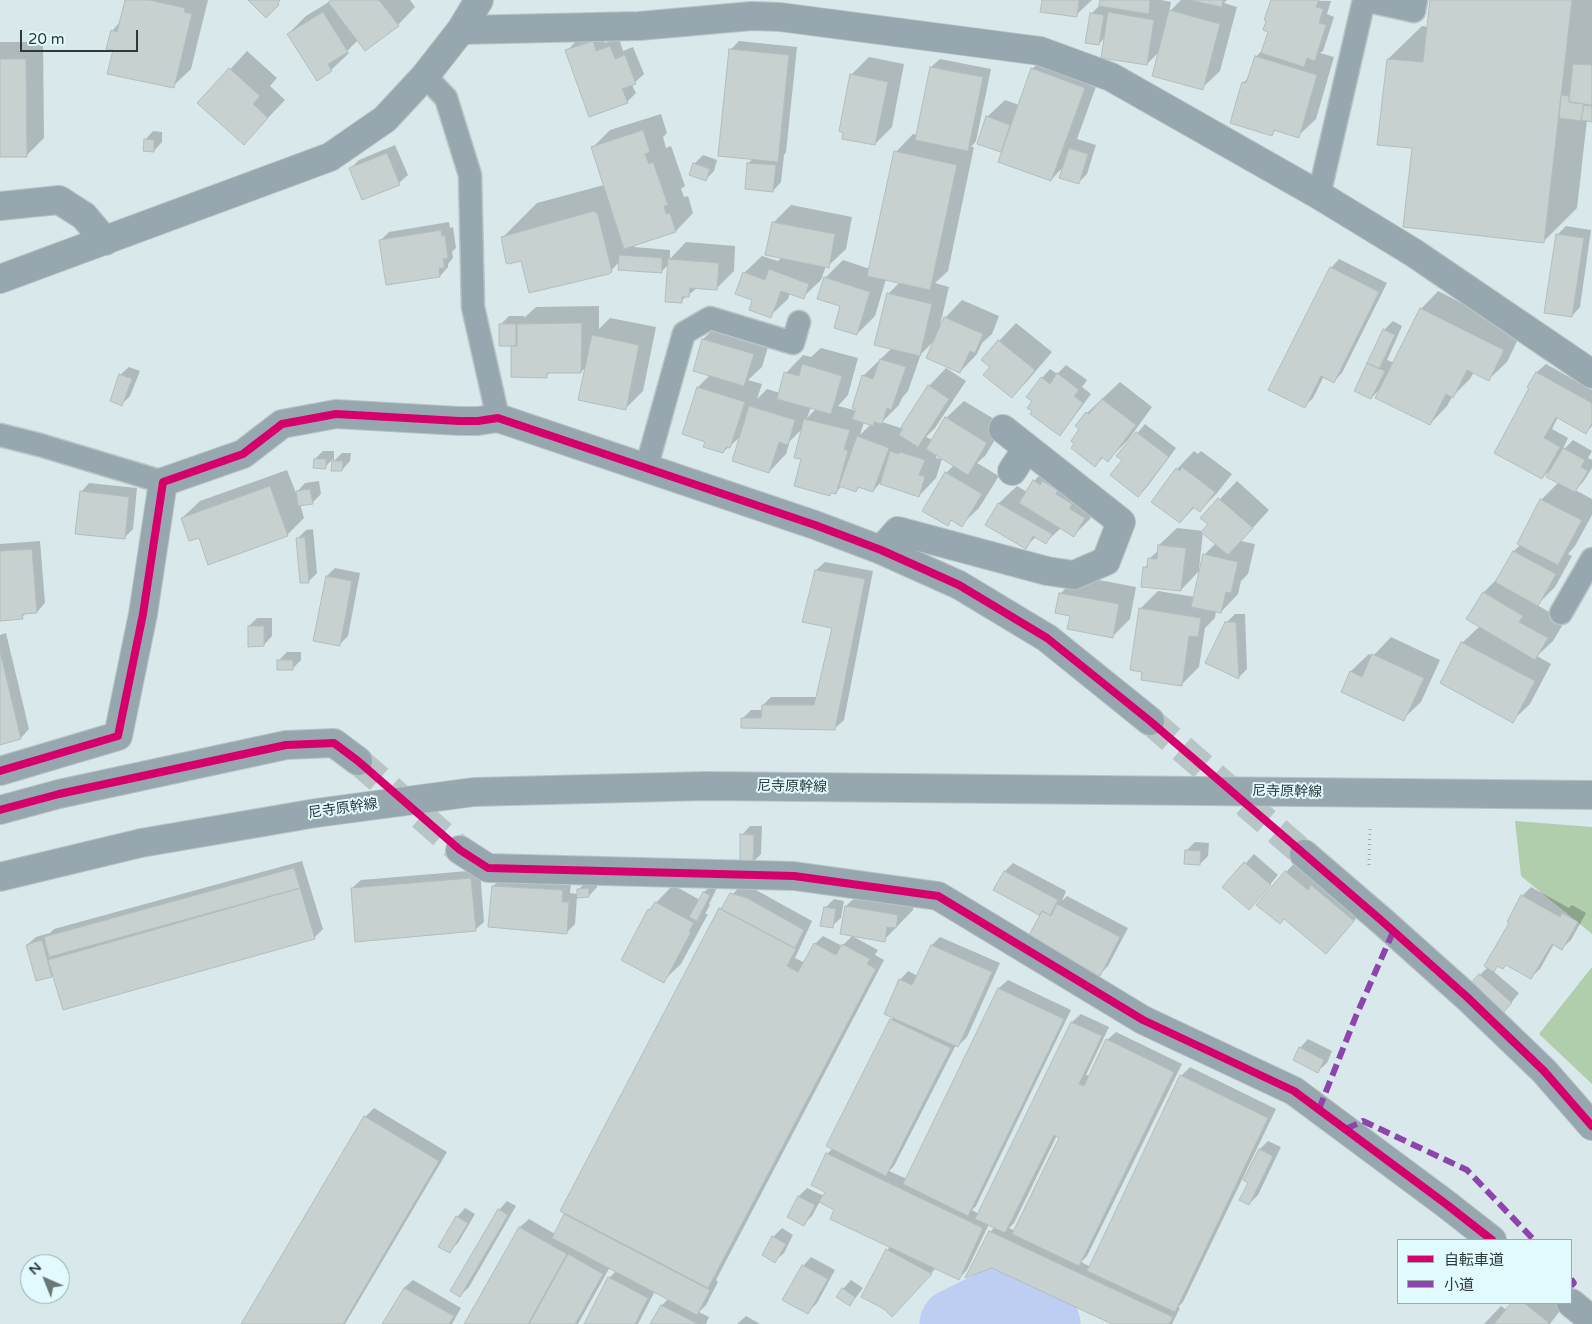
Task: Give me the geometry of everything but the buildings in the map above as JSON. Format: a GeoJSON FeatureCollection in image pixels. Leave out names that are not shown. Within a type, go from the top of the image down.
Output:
{"type":"FeatureCollection","features":[{"type":"Feature","properties":{"kind":"street"},"geometry":{"type":"LineString","coordinates":[[0,279],[105,242],[330,157],[385,119],[425,76],[461,30],[479,0]]}},
{"type":"Feature","properties":{"kind":"street"},"geometry":{"type":"LineString","coordinates":[[461,30],[639,26],[752,16],[780,17],[1040,51],[1110,77],[1319,195],[1414,253],[1592,374]]}},
{"type":"Feature","properties":{"kind":"street"},"geometry":{"type":"LineString","coordinates":[[0,206],[59,200],[84,216],[105,242]]}},
{"type":"Feature","properties":{"kind":"street"},"geometry":{"type":"LineString","coordinates":[[0,771],[118,736],[143,614],[163,482],[243,454],[282,424],[336,414],[459,421],[498,418],[815,525],[881,550],[958,585],[1047,638],[1150,721]]}},
{"type":"Feature","properties":{"kind":"street"},"geometry":{"type":"LineString","coordinates":[[881,550],[898,531],[1047,571],[1074,575],[1106,560],[1121,522],[1003,428]]}},
{"type":"Feature","properties":{"kind":"street"},"geometry":{"type":"LineString","coordinates":[[1012,471],[1027,448]]}},
{"type":"Feature","properties":{"kind":"street"},"geometry":{"type":"LineString","coordinates":[[0,810],[59,794],[286,745],[334,743],[358,761]]}},
{"type":"Feature","properties":{"kind":"street","name":"尼寺原幹線"},"geometry":{"type":"LineString","coordinates":[[0,877],[151,841],[316,813],[474,792],[706,786],[1592,795]]}},
{"type":"Feature","properties":{"kind":"street"},"geometry":{"type":"LineString","coordinates":[[460,850],[488,868],[794,876],[938,896],[1143,1020],[1294,1091],[1491,1239]]}},
{"type":"Feature","properties":{"kind":"street"},"geometry":{"type":"LineString","coordinates":[[1304,854],[1467,997],[1544,1070],[1592,1126]]}},
{"type":"Feature","properties":{"kind":"street"},"geometry":{"type":"LineString","coordinates":[[1572,1304],[1592,1320]]}},
{"type":"Feature","properties":{"kind":"lane"},"geometry":{"type":"LineString","coordinates":[[1319,195],[1364,0],[1414,10],[1416,0]]}},
{"type":"Feature","properties":{"kind":"lane"},"geometry":{"type":"LineString","coordinates":[[425,76],[446,98],[470,174],[473,306],[498,418]]}},
{"type":"Feature","properties":{"kind":"lane"},"geometry":{"type":"LineString","coordinates":[[646,468],[684,333],[710,318],[799,337]]}},
{"type":"Feature","properties":{"kind":"lane"},"geometry":{"type":"LineString","coordinates":[[0,435],[163,482]]}},
{"type":"Feature","properties":{"kind":"lane"},"geometry":{"type":"LineString","coordinates":[[1561,613],[1592,559]]}},
{"type":"Feature","properties":{"kind":"path"},"geometry":{"type":"LineString","coordinates":[[1369,871],[1370,793]]}},
{"type":"Feature","properties":{"kind":"green space"},"geometry":{"type":"Polygon","coordinates":[[[1515,821],[1592,827],[1592,934],[1521,876],[1515,821]]]}},
{"type":"Feature","properties":{"kind":"green space"},"geometry":{"type":"Polygon","coordinates":[[[1592,967],[1592,1084],[1539,1034],[1592,967]]]}},
{"type":"Feature","properties":{"kind":"waterway"},"geometry":{"type":"LineString","coordinates":[[955,1324],[996,1304],[1045,1324]]}},
{"type":"Feature","properties":{"kind":"tunnel"},"geometry":{"type":"LineString","coordinates":[[1150,721],[1304,854]]}},
{"type":"Feature","properties":{"kind":"tunnel"},"geometry":{"type":"LineString","coordinates":[[358,761],[460,850]]}},
{"type":"Feature","properties":{"kind":"marked path"},"geometry":{"type":"LineString","coordinates":[[1319,1109],[1356,1016],[1393,932]]}},
{"type":"Feature","properties":{"kind":"marked path"},"geometry":{"type":"LineString","coordinates":[[1346,1129],[1363,1121],[1467,1170],[1533,1239]]}},
{"type":"Feature","properties":{"kind":"marked path"},"geometry":{"type":"LineString","coordinates":[[1572,1280],[1574,1283],[1572,1285]]}},
{"type":"Feature","properties":{"kind":"cycle path"},"geometry":{"type":"LineString","coordinates":[[0,771],[118,736],[143,614],[163,482],[243,454],[282,424],[336,414],[459,421],[498,418],[815,525],[881,550],[959,585],[1047,638],[1150,721],[1382,921],[1467,997],[1544,1071],[1592,1126]]}},
{"type":"Feature","properties":{"kind":"cycle path"},"geometry":{"type":"LineString","coordinates":[[0,810],[59,794],[286,745],[334,743],[358,761],[460,850],[488,868],[794,876],[938,896],[1143,1020],[1294,1091],[1491,1239]]}}]}
